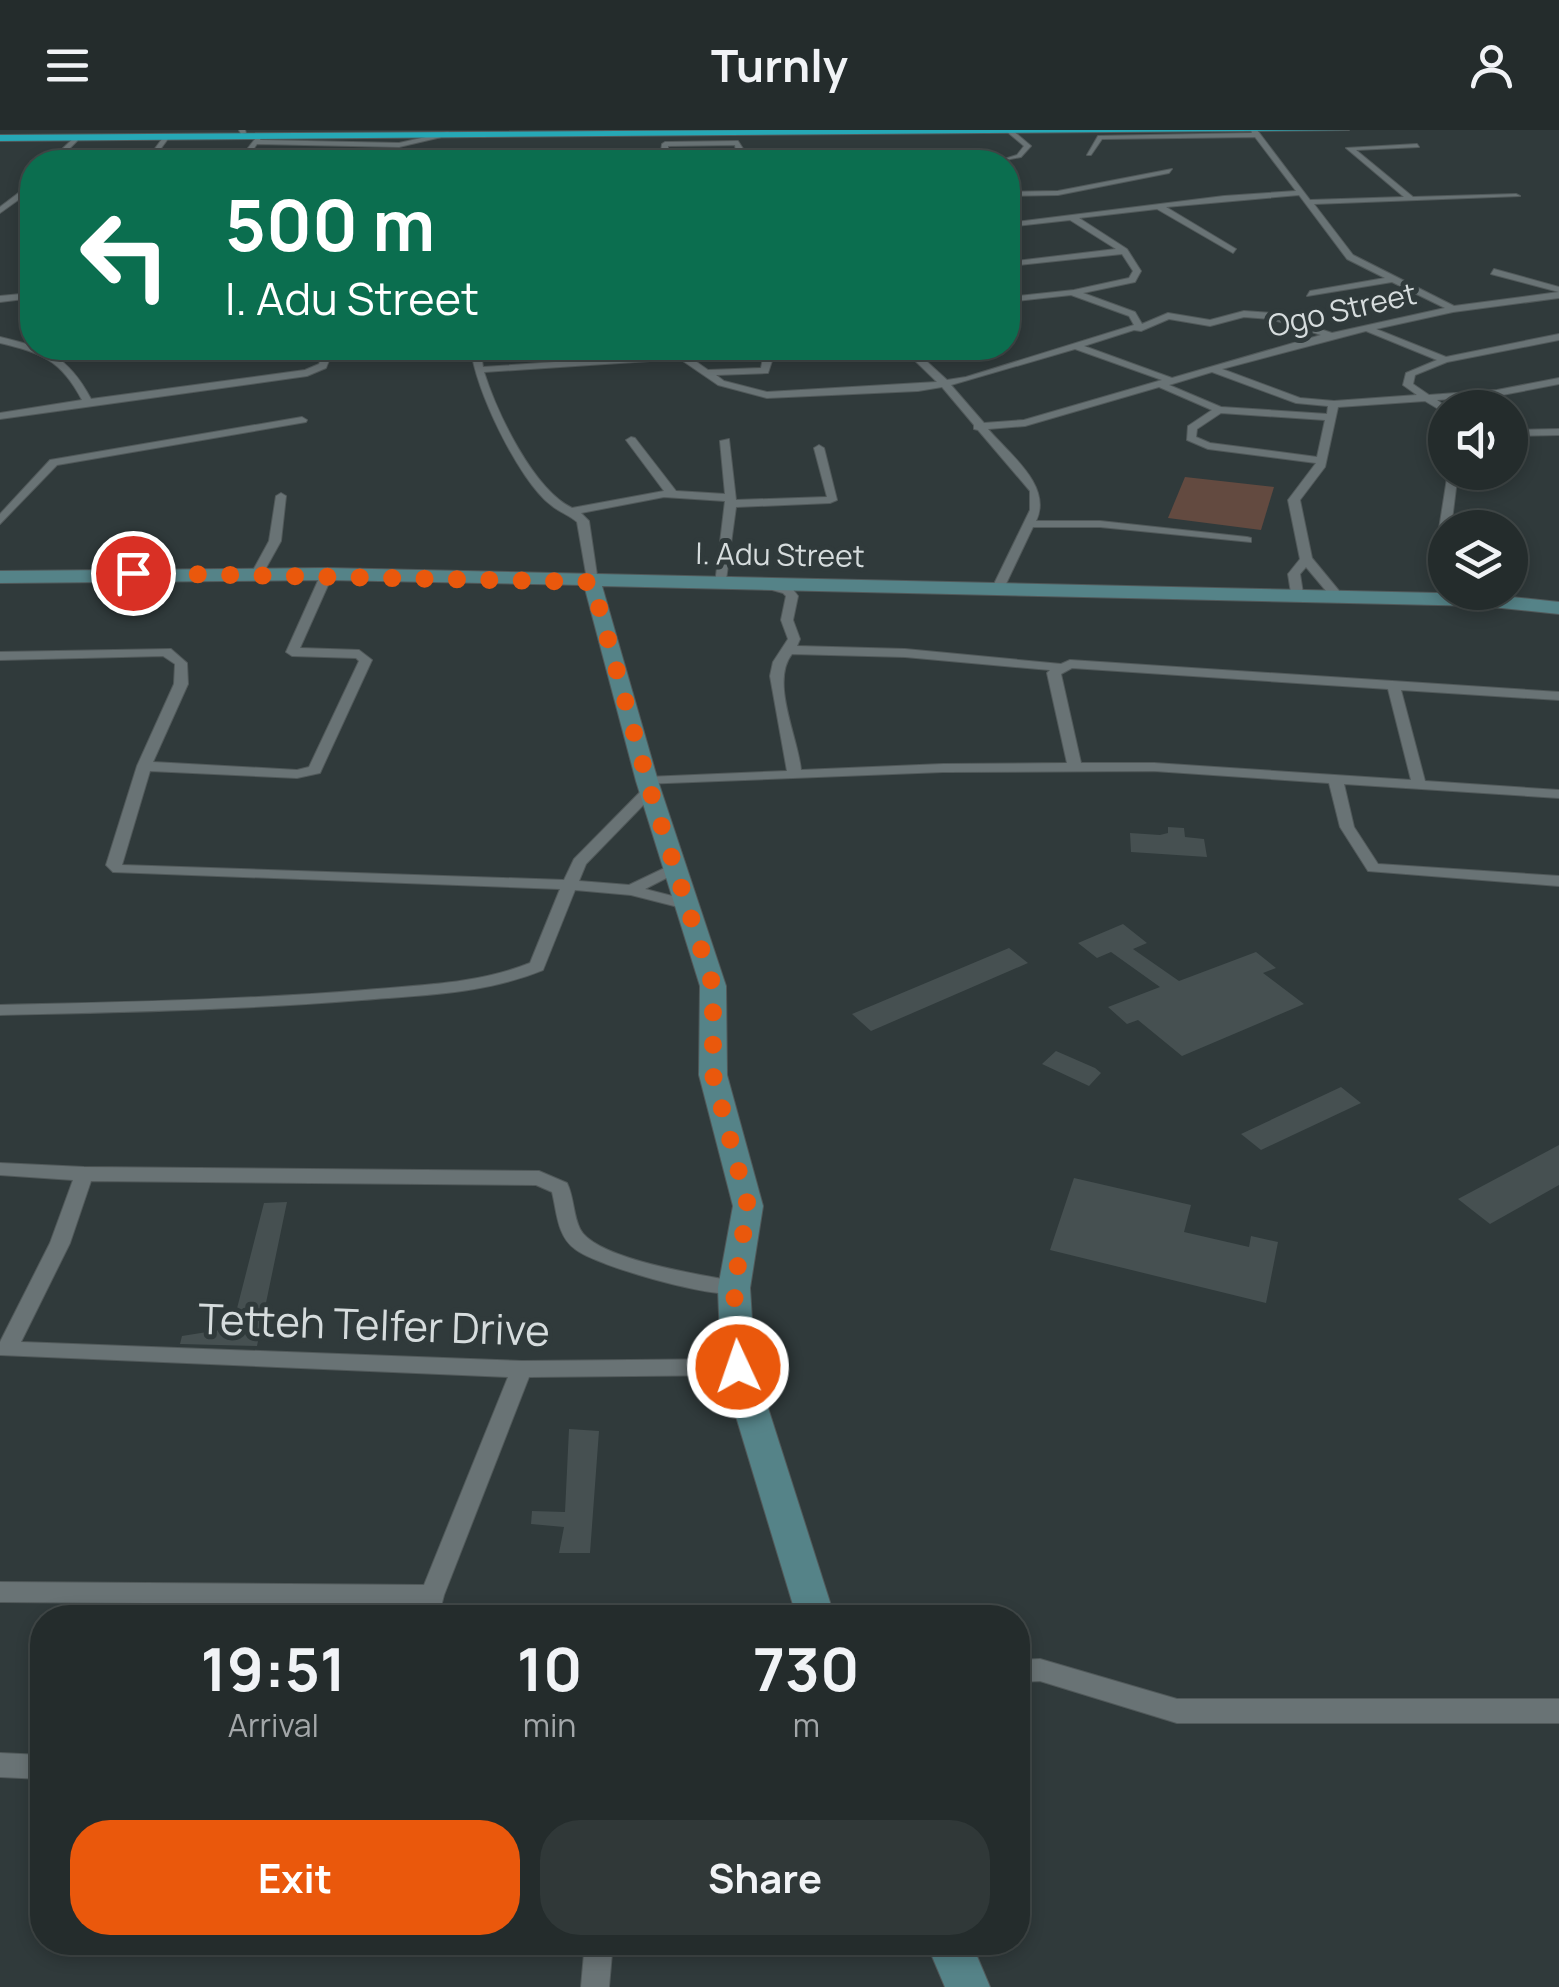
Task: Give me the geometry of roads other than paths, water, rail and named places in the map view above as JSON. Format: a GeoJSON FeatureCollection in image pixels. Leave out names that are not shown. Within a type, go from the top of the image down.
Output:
{"type":"FeatureCollection","features":[{"type":"Feature","properties":{"kind":"highway"},"geometry":{"type":"LineString","coordinates":[[0,137],[257,138],[462,131],[799,130]]}},
{"type":"Feature","properties":{"kind":"highway"},"geometry":{"type":"LineString","coordinates":[[0,137],[242,131],[1342,130]]}},
{"type":"Feature","properties":{"kind":"street"},"geometry":{"type":"LineString","coordinates":[[248,150],[257,138],[399,145],[462,131]]}},
{"type":"Feature","properties":{"kind":"street"},"geometry":{"type":"LineString","coordinates":[[1010,132],[1027,149],[1020,152]]}},
{"type":"Feature","properties":{"kind":"street"},"geometry":{"type":"LineString","coordinates":[[1089,154],[1100,137],[1255,133]]}},
{"type":"Feature","properties":{"kind":"street","name":"Ogo Street"},"geometry":{"type":"LineString","coordinates":[[1255,133],[1350,256],[1390,280],[1453,309]]}},
{"type":"Feature","properties":{"kind":"street"},"geometry":{"type":"LineString","coordinates":[[157,150],[167,136]]}},
{"type":"Feature","properties":{"kind":"street"},"geometry":{"type":"LineString","coordinates":[[64,150],[78,137]]}},
{"type":"Feature","properties":{"kind":"street"},"geometry":{"type":"LineString","coordinates":[[664,150],[666,144],[727,140],[738,143],[738,150]]}},
{"type":"Feature","properties":{"kind":"street"},"geometry":{"type":"LineString","coordinates":[[396,150],[399,145]]}},
{"type":"Feature","properties":{"kind":"street"},"geometry":{"type":"LineString","coordinates":[[1410,197],[1350,148],[1417,146]]}},
{"type":"Feature","properties":{"kind":"street"},"geometry":{"type":"LineString","coordinates":[[1030,203],[1168,171]]}},
{"type":"Feature","properties":{"kind":"street"},"geometry":{"type":"LineString","coordinates":[[0,211],[20,194]]}},
{"type":"Feature","properties":{"kind":"street"},"geometry":{"type":"LineString","coordinates":[[1020,224],[1160,207],[1305,197],[1404,201],[1410,197],[1516,196]]}},
{"type":"Feature","properties":{"kind":"street"},"geometry":{"type":"LineString","coordinates":[[1020,199],[1061,220]]}},
{"type":"Feature","properties":{"kind":"street"},"geometry":{"type":"LineString","coordinates":[[11,200],[20,200]]}},
{"type":"Feature","properties":{"kind":"street"},"geometry":{"type":"LineString","coordinates":[[1160,207],[1233,250]]}},
{"type":"Feature","properties":{"kind":"street"},"geometry":{"type":"LineString","coordinates":[[1020,298],[1132,280],[1137,271],[1124,251],[1074,219]]}},
{"type":"Feature","properties":{"kind":"street"},"geometry":{"type":"LineString","coordinates":[[1020,263],[1124,251]]}},
{"type":"Feature","properties":{"kind":"street"},"geometry":{"type":"LineString","coordinates":[[1494,272],[1559,292]]}},
{"type":"Feature","properties":{"kind":"street"},"geometry":{"type":"LineString","coordinates":[[1310,294],[1390,280]]}},
{"type":"Feature","properties":{"kind":"street"},"geometry":{"type":"LineString","coordinates":[[1072,292],[1132,314],[1138,329]]}},
{"type":"Feature","properties":{"kind":"street"},"geometry":{"type":"LineString","coordinates":[[1453,309],[1559,292]]}},
{"type":"Feature","properties":{"kind":"street","name":"Ogo Street"},"geometry":{"type":"LineString","coordinates":[[978,427],[1025,423],[1330,336],[1453,309]]}},
{"type":"Feature","properties":{"kind":"street"},"geometry":{"type":"LineString","coordinates":[[687,360],[722,384],[767,395],[945,384],[1138,329],[1168,316],[1210,324],[1239,314],[1272,316],[1330,336]]}},
{"type":"Feature","properties":{"kind":"street"},"geometry":{"type":"LineString","coordinates":[[1364,327],[1445,360]]}},
{"type":"Feature","properties":{"kind":"street"},"geometry":{"type":"LineString","coordinates":[[1394,398],[1418,369],[1559,337]]}},
{"type":"Feature","properties":{"kind":"street"},"geometry":{"type":"LineString","coordinates":[[1078,347],[1165,382],[1219,410],[1332,410],[1394,398],[1497,394],[1559,382]]}},
{"type":"Feature","properties":{"kind":"street"},"geometry":{"type":"LineString","coordinates":[[60,360],[74,373],[88,402]]}},
{"type":"Feature","properties":{"kind":"street"},"geometry":{"type":"LineString","coordinates":[[0,416],[307,373],[324,366],[326,360]]}},
{"type":"Feature","properties":{"kind":"street"},"geometry":{"type":"LineString","coordinates":[[477,360],[510,447],[552,502],[573,511],[582,521],[592,582],[649,786],[713,986],[713,1075],[748,1206],[734,1288],[738,1367],[812,1605]]}},
{"type":"Feature","properties":{"kind":"street"},"geometry":{"type":"LineString","coordinates":[[478,370],[650,360]]}},
{"type":"Feature","properties":{"kind":"street"},"geometry":{"type":"LineString","coordinates":[[703,373],[764,371],[767,360]]}},
{"type":"Feature","properties":{"kind":"street"},"geometry":{"type":"LineString","coordinates":[[920,360],[945,384],[1035,491],[1036,510],[999,586]]}},
{"type":"Feature","properties":{"kind":"street"},"geometry":{"type":"LineString","coordinates":[[1210,368],[1332,410]]}},
{"type":"Feature","properties":{"kind":"street"},"geometry":{"type":"LineString","coordinates":[[1408,385],[1427,397]]}},
{"type":"Feature","properties":{"kind":"street"},"geometry":{"type":"LineString","coordinates":[[1219,410],[1192,428],[1191,438],[1208,446],[1320,462]]}},
{"type":"Feature","properties":{"kind":"street"},"geometry":{"type":"LineString","coordinates":[[1332,410],[1320,462],[1294,500],[1306,559],[1336,595]]}},
{"type":"Feature","properties":{"kind":"street"},"geometry":{"type":"LineString","coordinates":[[0,521],[54,462],[302,420]]}},
{"type":"Feature","properties":{"kind":"street"},"geometry":{"type":"LineString","coordinates":[[1528,433],[1559,432]]}},
{"type":"Feature","properties":{"kind":"street"},"geometry":{"type":"LineString","coordinates":[[631,440],[672,494]]}},
{"type":"Feature","properties":{"kind":"street"},"geometry":{"type":"LineString","coordinates":[[722,584],[731,501],[725,441]]}},
{"type":"Feature","properties":{"kind":"street"},"geometry":{"type":"LineString","coordinates":[[573,511],[672,494],[731,501],[830,500],[833,498],[819,448]]}},
{"type":"Feature","properties":{"kind":"street"},"geometry":{"type":"LineString","coordinates":[[257,574],[274,542],[282,496]]}},
{"type":"Feature","properties":{"kind":"street"},"geometry":{"type":"LineString","coordinates":[[1030,524],[1100,524],[1247,540]]}},
{"type":"Feature","properties":{"kind":"street"},"geometry":{"type":"LineString","coordinates":[[1297,593],[1294,574],[1306,559]]}},
{"type":"Feature","properties":{"kind":"street"},"geometry":{"type":"LineString","coordinates":[[144,766],[298,774],[315,770],[366,660],[359,654],[292,652],[327,574]]}},
{"type":"Feature","properties":{"kind":"street","name":"I. Adu Street"},"geometry":{"type":"LineString","coordinates":[[0,577],[327,574],[1428,596]]}},
{"type":"Feature","properties":{"kind":"street"},"geometry":{"type":"LineString","coordinates":[[764,584],[787,590],[792,596],[788,620],[794,630],[791,650],[778,662],[777,677],[794,754],[794,775]]}},
{"type":"Feature","properties":{"kind":"street","name":"I. Adu Street"},"geometry":{"type":"LineString","coordinates":[[1528,603],[1559,608]]}},
{"type":"Feature","properties":{"kind":"street"},"geometry":{"type":"LineString","coordinates":[[791,650],[906,653],[1058,668],[1070,664],[1559,696]]}},
{"type":"Feature","properties":{"kind":"street"},"geometry":{"type":"LineString","coordinates":[[0,656],[127,651],[175,655],[181,663],[181,684],[144,766],[114,865],[126,872],[568,885],[632,890],[686,904]]}},
{"type":"Feature","properties":{"kind":"street"},"geometry":{"type":"LineString","coordinates":[[1058,668],[1054,673],[1075,766]]}},
{"type":"Feature","properties":{"kind":"street"},"geometry":{"type":"LineString","coordinates":[[1394,688],[1419,785]]}},
{"type":"Feature","properties":{"kind":"street"},"geometry":{"type":"LineString","coordinates":[[0,1010],[252,1004],[458,987],[513,976],[537,966],[568,885],[588,850],[649,786],[794,775],[1075,766],[1559,794]]}},
{"type":"Feature","properties":{"kind":"street"},"geometry":{"type":"LineString","coordinates":[[1336,780],[1347,828],[1374,868],[1559,880]]}},
{"type":"Feature","properties":{"kind":"street"},"geometry":{"type":"LineString","coordinates":[[632,890],[675,868]]}},
{"type":"Feature","properties":{"kind":"street"},"geometry":{"type":"LineString","coordinates":[[0,1168],[84,1174],[539,1178],[560,1188],[573,1236],[581,1244],[638,1269],[734,1288]]}},
{"type":"Feature","properties":{"kind":"street","name":"Tetteh Telfer Drive"},"geometry":{"type":"LineString","coordinates":[[84,1174],[60,1243],[7,1349],[522,1368],[738,1367]]}},
{"type":"Feature","properties":{"kind":"street"},"geometry":{"type":"LineString","coordinates":[[429,1605],[522,1368]]}},
{"type":"Feature","properties":{"kind":"street"},"geometry":{"type":"LineString","coordinates":[[0,1592],[398,1605]]}},
{"type":"Feature","properties":{"kind":"street"},"geometry":{"type":"LineString","coordinates":[[1030,1670],[1177,1711],[1559,1711]]}},
{"type":"Feature","properties":{"kind":"street"},"geometry":{"type":"LineString","coordinates":[[0,1765],[30,1766]]}},
{"type":"Feature","properties":{"kind":"street"},"geometry":{"type":"LineString","coordinates":[[595,1987],[598,1955]]}},
{"type":"Feature","properties":{"kind":"street"},"geometry":{"type":"LineString","coordinates":[[954,1955],[968,1987]]}}]}
